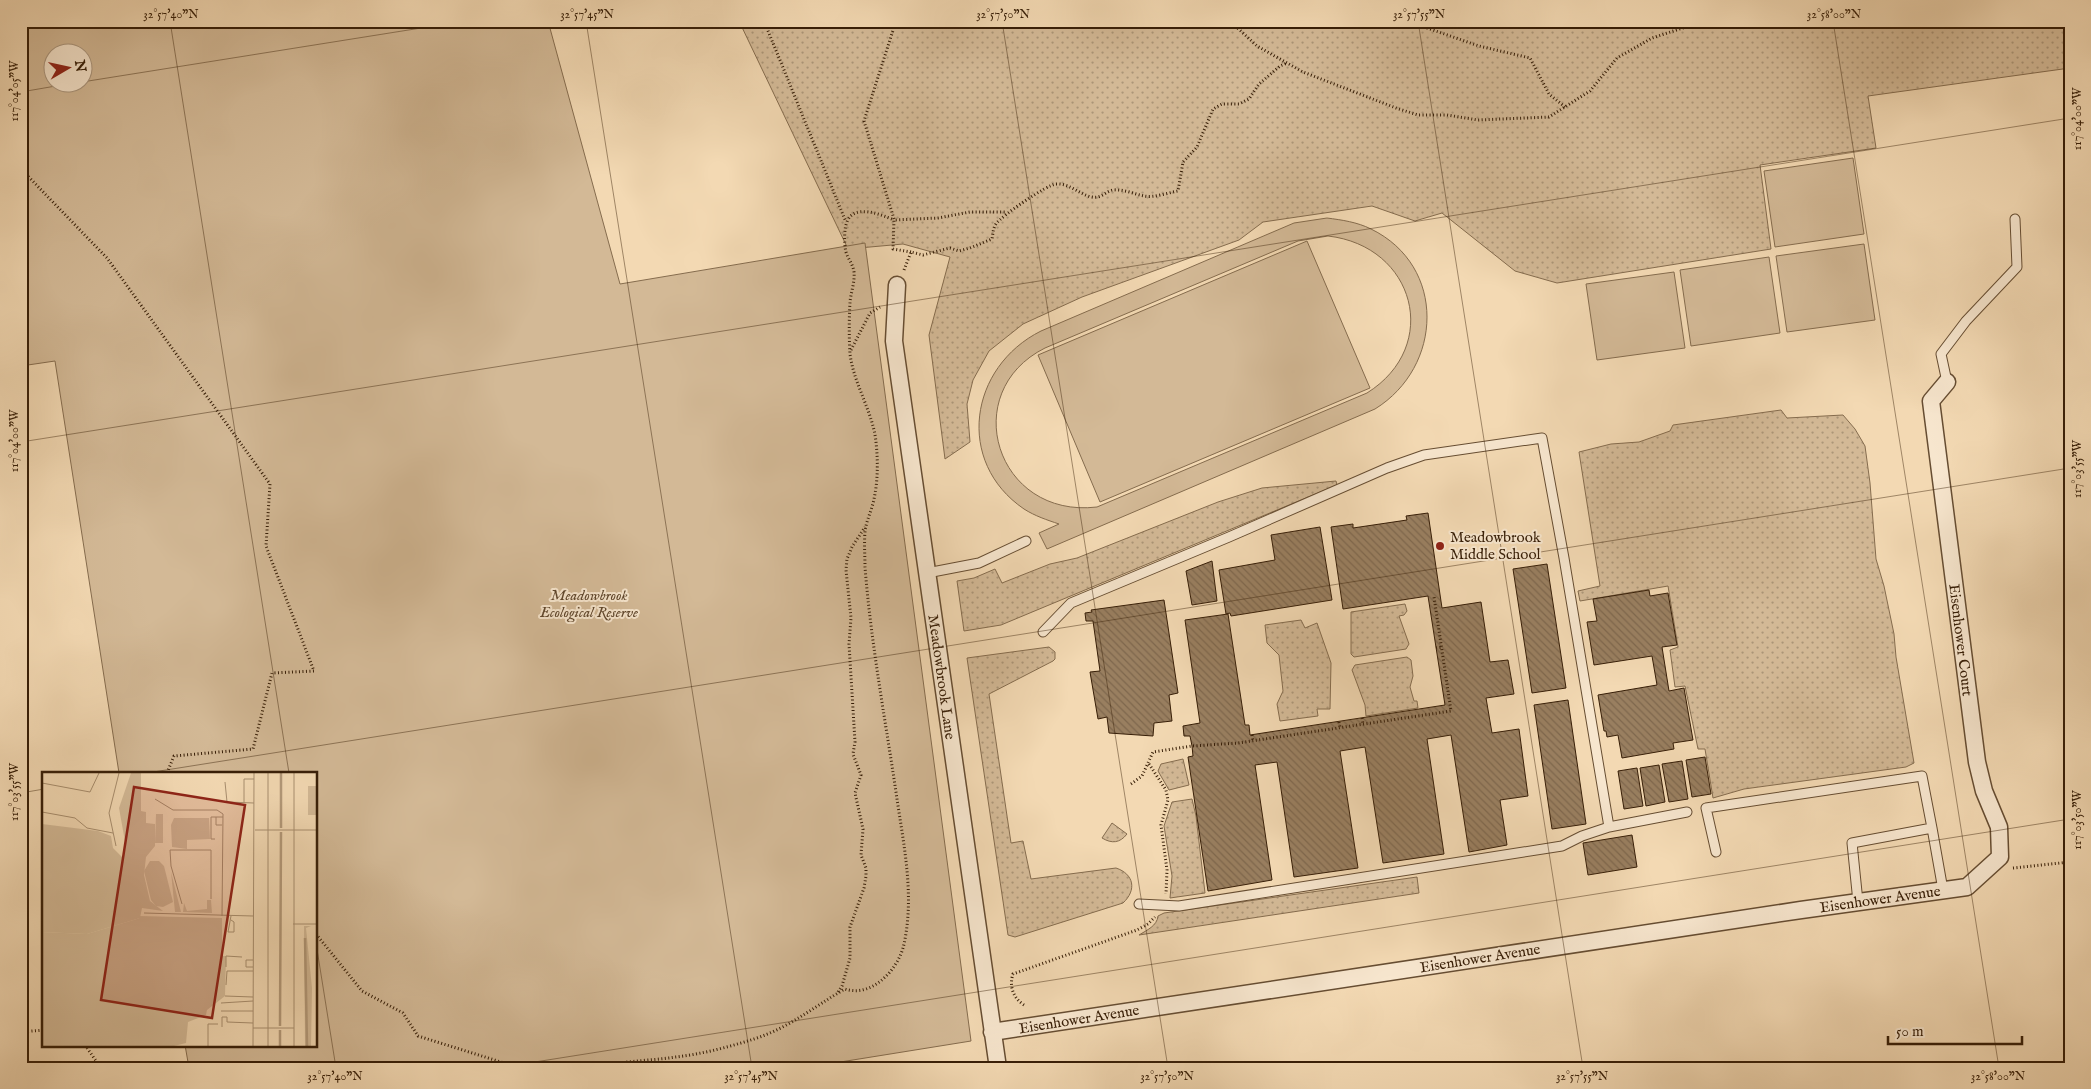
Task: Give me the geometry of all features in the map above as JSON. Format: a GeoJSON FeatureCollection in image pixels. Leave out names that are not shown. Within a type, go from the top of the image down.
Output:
{"type":"FeatureCollection","features":[{"type":"Feature","properties":{"kind":"street","name":"Meadowbrook Lane"},"geometry":{"type":"LineString","coordinates":[[897,287],[894,341],[998,1068]]}},
{"type":"Feature","properties":{"kind":"street","name":"Eisenhower Court"},"geometry":{"type":"LineString","coordinates":[[1947,382],[1931,401],[1977,762],[1984,791],[1999,827],[2000,857],[1993,863]]}},
{"type":"Feature","properties":{"kind":"street","name":"Eisenhower Avenue"},"geometry":{"type":"LineString","coordinates":[[992,1032],[1967,887],[1993,863]]}},
{"type":"Feature","properties":{"kind":"lane"},"geometry":{"type":"LineString","coordinates":[[1947,382],[1941,354],[1966,321],[2017,266],[2015,219]]}},
{"type":"Feature","properties":{"kind":"lane"},"geometry":{"type":"LineString","coordinates":[[1043,632],[1071,603],[1229,538],[1387,468],[1424,455],[1542,438],[1609,827]]}},
{"type":"Feature","properties":{"kind":"lane"},"geometry":{"type":"LineString","coordinates":[[927,573],[979,563],[1026,541]]}},
{"type":"Feature","properties":{"kind":"lane"},"geometry":{"type":"LineString","coordinates":[[1716,852],[1706,808],[1922,776],[1943,890]]}},
{"type":"Feature","properties":{"kind":"lane"},"geometry":{"type":"LineString","coordinates":[[1139,904],[1179,906],[1562,846],[1582,836],[1609,827],[1687,812]]}},
{"type":"Feature","properties":{"kind":"lane"},"geometry":{"type":"LineString","coordinates":[[1858,902],[1852,843],[1932,828]]}},
{"type":"Feature","properties":{"kind":"path"},"geometry":{"type":"LineString","coordinates":[[592,1068],[618,1062],[678,1057],[754,1040],[796,1021],[845,989],[852,991],[883,980],[901,955],[904,943],[908,876],[865,564],[866,526],[875,497],[876,439],[869,415],[854,378],[850,351],[850,303],[854,280],[852,262],[846,252],[846,223],[764,21]]}},
{"type":"Feature","properties":{"kind":"path"},"geometry":{"type":"LineString","coordinates":[[896,21],[864,122],[894,220],[893,249],[923,255],[950,248],[960,250],[992,239],[995,225],[1008,212],[1041,192],[1047,186],[1057,184],[1077,189],[1098,198],[1110,190],[1151,197],[1178,191],[1183,162],[1197,147],[1212,109],[1222,104],[1239,104],[1249,99],[1259,84],[1280,66],[1288,63]]}},
{"type":"Feature","properties":{"kind":"path"},"geometry":{"type":"LineString","coordinates":[[1230,21],[1257,46],[1303,72],[1396,108],[1418,114],[1447,115],[1478,120],[1549,117],[1590,91],[1617,58],[1652,38],[1704,21]]}},
{"type":"Feature","properties":{"kind":"path"},"geometry":{"type":"LineString","coordinates":[[1407,21],[1479,46],[1530,58],[1549,94],[1566,107]]}},
{"type":"Feature","properties":{"kind":"path"},"geometry":{"type":"LineString","coordinates":[[21,169],[107,258],[270,484],[266,546],[314,671],[272,673],[253,749],[174,756],[167,772]]}},
{"type":"Feature","properties":{"kind":"path"},"geometry":{"type":"LineString","coordinates":[[846,223],[850,217],[861,212],[872,212],[894,220],[938,218],[970,212],[1008,212]]}},
{"type":"Feature","properties":{"kind":"path"},"geometry":{"type":"LineString","coordinates":[[897,287],[911,252]]}},
{"type":"Feature","properties":{"kind":"path"},"geometry":{"type":"LineString","coordinates":[[850,351],[870,313]]}},
{"type":"Feature","properties":{"kind":"path"},"geometry":{"type":"LineString","coordinates":[[838,993],[842,986],[850,958],[850,927],[864,888],[866,876],[866,868],[861,855],[863,829],[855,793],[860,775],[853,754],[855,742],[846,570],[847,558],[852,547],[866,526]]}},
{"type":"Feature","properties":{"kind":"path"},"geometry":{"type":"LineString","coordinates":[[1130,784],[1142,776],[1153,752],[1192,746],[1253,741],[1451,711],[1434,597]]}},
{"type":"Feature","properties":{"kind":"path"},"geometry":{"type":"LineString","coordinates":[[1436,648],[1442,647]]}},
{"type":"Feature","properties":{"kind":"path"},"geometry":{"type":"LineString","coordinates":[[1362,718],[1363,724]]}},
{"type":"Feature","properties":{"kind":"path"},"geometry":{"type":"LineString","coordinates":[[1339,722],[1340,728]]}},
{"type":"Feature","properties":{"kind":"path"},"geometry":{"type":"LineString","coordinates":[[1252,735],[1253,741]]}},
{"type":"Feature","properties":{"kind":"path"},"geometry":{"type":"LineString","coordinates":[[1024,1005],[1016,999],[1013,991],[1011,981],[1013,974],[1137,930],[1148,924],[1162,906],[1168,885],[1161,824],[1168,800],[1166,790],[1148,764]]}},
{"type":"Feature","properties":{"kind":"path"},"geometry":{"type":"LineString","coordinates":[[1993,863],[2000,868],[2008,868],[2070,862]]}},
{"type":"Feature","properties":{"kind":"path"},"geometry":{"type":"LineString","coordinates":[[318,936],[362,991],[403,1013],[418,1036],[520,1068]]}},
{"type":"Feature","properties":{"kind":"path"},"geometry":{"type":"LineString","coordinates":[[21,1032],[42,1030]]}},
{"type":"Feature","properties":{"kind":"path"},"geometry":{"type":"LineString","coordinates":[[85,1046],[101,1068]]}},
{"type":"Feature","properties":{"kind":"green space","name":"Meadowbrook Ecological Reserve"},"geometry":{"type":"Polygon","coordinates":[[[21,21],[548,21],[620,284],[865,243],[971,1041],[803,1068],[189,1068],[185,1046],[318,1046],[318,772],[119,772],[55,361],[21,366],[21,21]]]}},
{"type":"Feature","properties":{"kind":"green space"},"geometry":{"type":"Polygon","coordinates":[[[739,21],[2070,21],[2070,68],[1868,96],[1876,148],[1760,165],[1771,249],[1557,283],[1515,271],[1442,213],[1415,221],[1372,206],[1263,222],[1239,240],[1082,297],[1023,324],[989,351],[973,380],[967,404],[970,442],[945,459],[929,335],[950,257],[903,244],[848,249],[739,21]]]}},
{"type":"Feature","properties":{"kind":"green space"},"geometry":{"type":"Polygon","coordinates":[[[1853,158],[1864,234],[1775,247],[1764,171],[1853,158]]]}},
{"type":"Feature","properties":{"kind":"green space"},"geometry":{"type":"Polygon","coordinates":[[[1327,218],[1371,229],[1396,246],[1413,267],[1424,291],[1427,317],[1424,343],[1414,368],[1397,391],[1375,409],[1047,549],[1039,533],[1059,524],[1024,509],[1002,489],[987,466],[980,442],[980,416],[986,391],[998,367],[1017,347],[1041,331],[1294,223],[1327,218]],[[1328,236],[1298,241],[1045,348],[1018,368],[1002,393],[996,421],[1000,448],[1013,474],[1034,493],[1062,505],[1097,507],[1367,393],[1390,373],[1405,350],[1411,325],[1408,301],[1398,278],[1381,258],[1358,244],[1328,236]]]}},
{"type":"Feature","properties":{"kind":"green space"},"geometry":{"type":"Polygon","coordinates":[[[1307,241],[1370,388],[1100,502],[1038,355],[1307,241]]]}},
{"type":"Feature","properties":{"kind":"green space"},"geometry":{"type":"Polygon","coordinates":[[[1864,244],[1875,320],[1787,332],[1776,256],[1864,244]]]}},
{"type":"Feature","properties":{"kind":"green space"},"geometry":{"type":"Polygon","coordinates":[[[1769,257],[1780,333],[1691,346],[1680,270],[1769,257]]]}},
{"type":"Feature","properties":{"kind":"green space"},"geometry":{"type":"Polygon","coordinates":[[[1674,272],[1685,348],[1597,360],[1586,284],[1674,272]]]}},
{"type":"Feature","properties":{"kind":"green space"},"geometry":{"type":"Polygon","coordinates":[[[1781,410],[1787,418],[1843,415],[1855,429],[1865,446],[1876,559],[1894,634],[1896,657],[1914,763],[1906,767],[1744,789],[1713,798],[1705,749],[1698,749],[1685,686],[1675,687],[1670,650],[1678,647],[1668,586],[1580,601],[1578,591],[1600,586],[1579,452],[1611,444],[1639,442],[1670,431],[1673,425],[1781,410]]]}},
{"type":"Feature","properties":{"kind":"green space"},"geometry":{"type":"Polygon","coordinates":[[[1336,481],[1337,485],[1001,625],[964,631],[957,581],[974,578],[995,569],[1002,583],[1050,564],[1077,558],[1218,502],[1262,488],[1336,481]]]}},
{"type":"Feature","properties":{"kind":"green space"},"geometry":{"type":"Polygon","coordinates":[[[1405,604],[1407,611],[1404,615],[1399,616],[1409,644],[1406,649],[1354,657],[1351,654],[1351,612],[1405,604]]]}},
{"type":"Feature","properties":{"kind":"green space"},"geometry":{"type":"Polygon","coordinates":[[[1301,620],[1305,628],[1317,623],[1331,663],[1330,709],[1317,709],[1318,716],[1280,721],[1277,704],[1283,691],[1279,655],[1267,643],[1265,625],[1301,620]]]}},
{"type":"Feature","properties":{"kind":"green space"},"geometry":{"type":"Polygon","coordinates":[[[1049,647],[1055,652],[1055,659],[1053,661],[989,694],[1011,843],[1023,841],[1031,879],[1116,868],[1127,874],[1132,883],[1132,888],[1123,903],[1015,937],[1008,935],[967,658],[1049,647]]]}},
{"type":"Feature","properties":{"kind":"green space"},"geometry":{"type":"Polygon","coordinates":[[[1407,657],[1411,660],[1413,676],[1410,687],[1414,701],[1417,701],[1418,708],[1366,716],[1365,705],[1352,670],[1355,665],[1407,657]]]}},
{"type":"Feature","properties":{"kind":"green space"},"geometry":{"type":"Polygon","coordinates":[[[1183,759],[1189,785],[1169,790],[1158,771],[1161,764],[1183,759]]]}},
{"type":"Feature","properties":{"kind":"green space"},"geometry":{"type":"Polygon","coordinates":[[[1192,799],[1196,816],[1205,893],[1170,898],[1172,876],[1164,826],[1172,802],[1192,799]]]}},
{"type":"Feature","properties":{"kind":"green space"},"geometry":{"type":"Polygon","coordinates":[[[1112,823],[1127,834],[1119,841],[1112,842],[1102,838],[1112,823]]]}},
{"type":"Feature","properties":{"kind":"green space"},"geometry":{"type":"Polygon","coordinates":[[[1417,877],[1419,893],[1139,935],[1151,927],[1156,922],[1158,916],[1164,913],[1417,877]]]}},
{"type":"Feature","properties":{"kind":"building"},"geometry":{"type":"Polygon","coordinates":[[[1428,513],[1442,608],[1481,602],[1490,662],[1508,660],[1514,694],[1486,698],[1492,733],[1519,729],[1528,796],[1500,800],[1507,845],[1469,852],[1451,735],[1427,739],[1444,854],[1383,863],[1365,747],[1340,751],[1358,868],[1294,877],[1277,762],[1255,765],[1272,880],[1208,891],[1188,757],[1193,756],[1192,746],[1190,736],[1184,736],[1183,726],[1200,723],[1185,620],[1228,614],[1245,725],[1249,725],[1250,735],[1445,705],[1428,596],[1343,609],[1331,527],[1353,524],[1353,528],[1407,520],[1406,516],[1428,513]]]}},
{"type":"Feature","properties":{"kind":"building"},"geometry":{"type":"Polygon","coordinates":[[[1320,527],[1332,600],[1231,616],[1230,613],[1226,614],[1219,570],[1275,560],[1271,535],[1320,527]]]}},
{"type":"Feature","properties":{"kind":"building"},"geometry":{"type":"Polygon","coordinates":[[[1212,561],[1217,601],[1192,605],[1186,571],[1212,561]]]}},
{"type":"Feature","properties":{"kind":"building"},"geometry":{"type":"Polygon","coordinates":[[[1547,564],[1566,688],[1532,693],[1513,569],[1547,564]]]}},
{"type":"Feature","properties":{"kind":"building"},"geometry":{"type":"Polygon","coordinates":[[[1649,590],[1650,596],[1668,593],[1677,645],[1662,647],[1669,691],[1684,688],[1693,740],[1673,743],[1674,749],[1622,758],[1618,735],[1607,737],[1606,731],[1604,731],[1598,695],[1657,685],[1652,656],[1594,665],[1587,622],[1597,621],[1593,599],[1649,590]]]}},
{"type":"Feature","properties":{"kind":"building"},"geometry":{"type":"Polygon","coordinates":[[[1164,600],[1178,693],[1169,695],[1172,721],[1154,723],[1153,736],[1109,733],[1107,717],[1098,719],[1090,672],[1100,671],[1093,621],[1086,621],[1085,613],[1092,612],[1091,610],[1164,600]]]}},
{"type":"Feature","properties":{"kind":"building"},"geometry":{"type":"Polygon","coordinates":[[[1568,700],[1586,824],[1552,829],[1534,705],[1568,700]]]}},
{"type":"Feature","properties":{"kind":"building"},"geometry":{"type":"Polygon","coordinates":[[[1705,757],[1711,794],[1692,797],[1686,760],[1705,757]]]}},
{"type":"Feature","properties":{"kind":"building"},"geometry":{"type":"Polygon","coordinates":[[[1682,761],[1688,799],[1669,802],[1662,764],[1682,761]]]}},
{"type":"Feature","properties":{"kind":"building"},"geometry":{"type":"Polygon","coordinates":[[[1659,765],[1665,802],[1646,806],[1640,768],[1659,765]]]}},
{"type":"Feature","properties":{"kind":"building"},"geometry":{"type":"Polygon","coordinates":[[[1637,768],[1643,806],[1624,809],[1618,771],[1637,768]]]}},
{"type":"Feature","properties":{"kind":"building"},"geometry":{"type":"Polygon","coordinates":[[[1632,835],[1637,867],[1588,875],[1583,843],[1632,835]]]}},
{"type":"Feature","properties":{"kind":"place","name":"Meadowbrook Middle School"},"geometry":{"type":"Point","coordinates":[1440,546]}}]}
